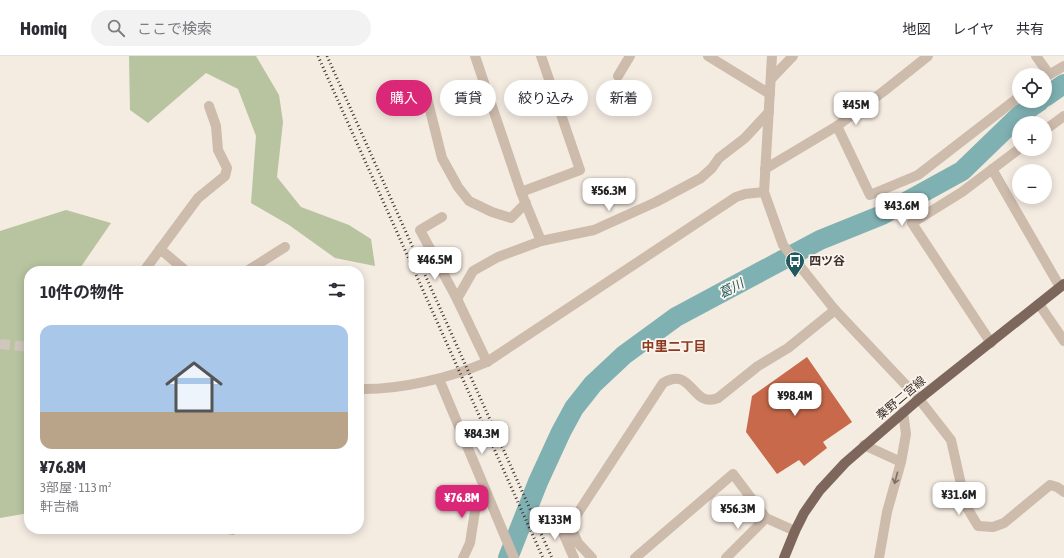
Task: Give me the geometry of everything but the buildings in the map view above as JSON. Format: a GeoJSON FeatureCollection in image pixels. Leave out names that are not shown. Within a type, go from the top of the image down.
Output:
{"type":"FeatureCollection","features":[{"type":"Feature","properties":{"kind":"main road","name":"秦野二宮線"},"geometry":{"type":"LineString","coordinates":[[784,558],[804,513],[820,490],[864,445],[919,399],[1062,286]]}},
{"type":"Feature","properties":{"kind":"street"},"geometry":{"type":"LineString","coordinates":[[475,56],[521,192],[542,241]]}},
{"type":"Feature","properties":{"kind":"street"},"geometry":{"type":"LineString","coordinates":[[521,192],[580,170],[541,56]]}},
{"type":"Feature","properties":{"kind":"street"},"geometry":{"type":"LineString","coordinates":[[618,76],[630,56]]}},
{"type":"Feature","properties":{"kind":"street"},"geometry":{"type":"LineString","coordinates":[[708,56],[770,94]]}},
{"type":"Feature","properties":{"kind":"street"},"geometry":{"type":"LineString","coordinates":[[772,56],[772,78],[764,192],[783,245],[835,310],[919,399],[951,440],[966,506],[978,526],[993,527],[1004,523],[1050,485],[1057,487],[1064,492]]}},
{"type":"Feature","properties":{"kind":"street"},"geometry":{"type":"LineString","coordinates":[[772,78],[793,56]]}},
{"type":"Feature","properties":{"kind":"street"},"geometry":{"type":"LineString","coordinates":[[765,169],[837,126],[928,56]]}},
{"type":"Feature","properties":{"kind":"street"},"geometry":{"type":"LineString","coordinates":[[1036,56],[1043,68]]}},
{"type":"Feature","properties":{"kind":"street"},"geometry":{"type":"LineString","coordinates":[[1052,73],[1064,66]]}},
{"type":"Feature","properties":{"kind":"street"},"geometry":{"type":"LineString","coordinates":[[837,126],[870,195],[918,175],[1012,102]]}},
{"type":"Feature","properties":{"kind":"street"},"geometry":{"type":"LineString","coordinates":[[148,266],[198,198],[225,176],[227,168],[218,150],[216,126],[209,106]]}},
{"type":"Feature","properties":{"kind":"street"},"geometry":{"type":"LineString","coordinates":[[457,299],[473,271],[498,257],[542,241],[594,230],[614,222],[688,186],[701,178],[712,168],[719,158],[745,138],[769,112]]}},
{"type":"Feature","properties":{"kind":"street"},"geometry":{"type":"LineString","coordinates":[[432,116],[442,158],[458,186],[469,201],[492,212],[511,218],[526,203]]}},
{"type":"Feature","properties":{"kind":"street"},"geometry":{"type":"LineString","coordinates":[[1052,125],[1064,116]]}},
{"type":"Feature","properties":{"kind":"street"},"geometry":{"type":"LineString","coordinates":[[991,343],[912,223],[962,192],[1012,155]]}},
{"type":"Feature","properties":{"kind":"street"},"geometry":{"type":"LineString","coordinates":[[992,169],[1062,286]]}},
{"type":"Feature","properties":{"kind":"street"},"geometry":{"type":"LineString","coordinates":[[364,389],[412,384],[439,379],[488,362],[736,197],[745,194],[764,192]]}},
{"type":"Feature","properties":{"kind":"street"},"geometry":{"type":"LineString","coordinates":[[442,217],[420,230],[457,299],[488,362]]}},
{"type":"Feature","properties":{"kind":"street"},"geometry":{"type":"LineString","coordinates":[[255,266],[285,247]]}},
{"type":"Feature","properties":{"kind":"street"},"geometry":{"type":"LineString","coordinates":[[160,249],[180,266]]}},
{"type":"Feature","properties":{"kind":"street"},"geometry":{"type":"LineString","coordinates":[[1039,304],[1064,341]]}},
{"type":"Feature","properties":{"kind":"street"},"geometry":{"type":"LineString","coordinates":[[574,558],[564,535],[663,383],[669,380],[678,379],[684,381],[706,400],[718,398],[758,366],[788,348],[835,310]]}},
{"type":"Feature","properties":{"kind":"street"},"geometry":{"type":"LineString","coordinates":[[439,379],[514,558]]}},
{"type":"Feature","properties":{"kind":"street"},"geometry":{"type":"LineString","coordinates":[[879,558],[887,512],[906,434],[903,412]]}},
{"type":"Feature","properties":{"kind":"street"},"geometry":{"type":"LineString","coordinates":[[864,445],[900,462]]}},
{"type":"Feature","properties":{"kind":"street"},"geometry":{"type":"LineString","coordinates":[[635,558],[733,474],[766,518],[795,531]]}},
{"type":"Feature","properties":{"kind":"street"},"geometry":{"type":"LineString","coordinates":[[463,558],[470,543],[475,511],[486,493]]}},
{"type":"Feature","properties":{"kind":"street"},"geometry":{"type":"LineString","coordinates":[[726,558],[766,518]]}},
{"type":"Feature","properties":{"kind":"street"},"geometry":{"type":"LineString","coordinates":[[570,525],[578,543],[592,558]]}},
{"type":"Feature","properties":{"kind":"green space"},"geometry":{"type":"Polygon","coordinates":[[[129,56],[256,56],[279,95],[283,122],[277,177],[301,207],[349,225],[371,239],[375,266],[335,258],[289,225],[251,203],[256,136],[238,89],[206,73],[148,123],[130,110],[129,56]]]}},
{"type":"Feature","properties":{"kind":"green space"},"geometry":{"type":"Polygon","coordinates":[[[66,210],[111,223],[81,266],[24,266],[24,514],[0,518],[0,231],[66,210]]]}},
{"type":"Feature","properties":{"kind":"waterway","name":"葛川"},"geometry":{"type":"LineString","coordinates":[[1052,92],[1064,84]]}},
{"type":"Feature","properties":{"kind":"waterway","name":"葛川"},"geometry":{"type":"LineString","coordinates":[[508,558],[538,482],[574,408],[593,384],[624,355],[676,317],[820,240],[882,215],[962,171],[1021,114],[1030,108]]}},
{"type":"Feature","properties":{"kind":"tunnel"},"geometry":{"type":"LineString","coordinates":[[0,344],[24,346]]}},
{"type":"Feature","properties":{"kind":"railway"},"geometry":{"type":"LineString","coordinates":[[318,56],[543,558]]}},
{"type":"Feature","properties":{"kind":"railway"},"geometry":{"type":"LineString","coordinates":[[327,56],[552,558]]}},
{"type":"Feature","properties":{"kind":"place","name":"四ツ谷"},"geometry":{"type":"Point","coordinates":[795,278]}},
{"type":"Feature","properties":{"kind":"district","name":"中里二丁目"},"geometry":{"type":"Point","coordinates":[674,346]}}]}
